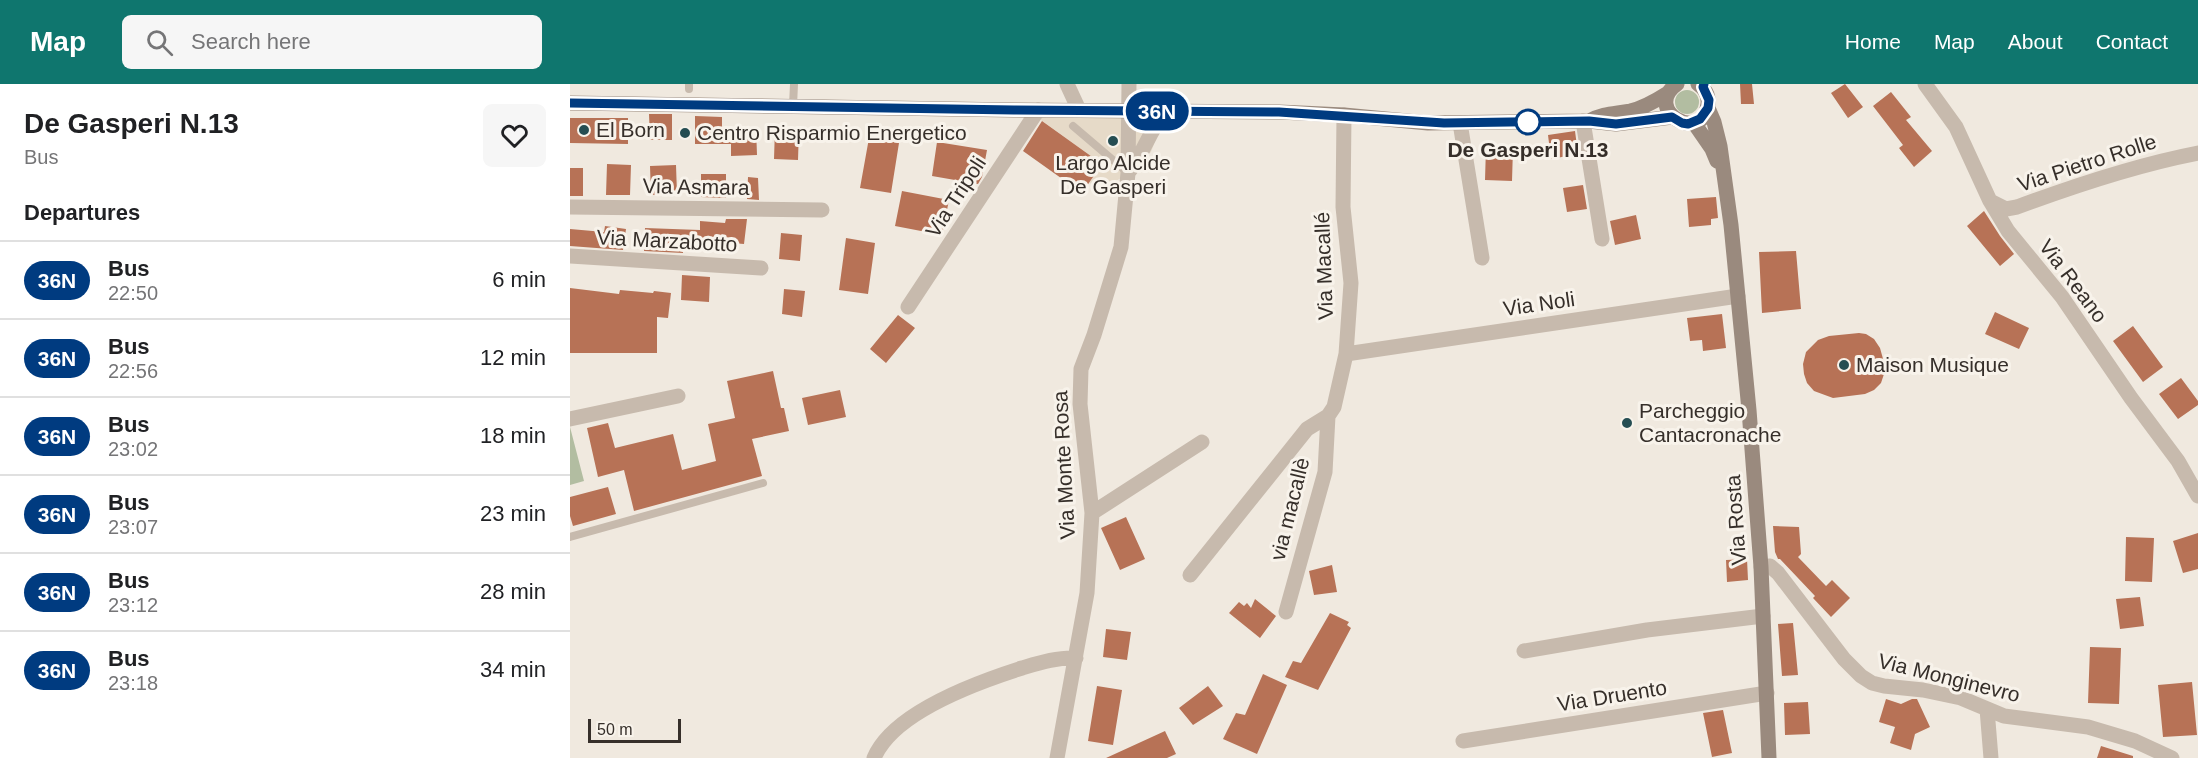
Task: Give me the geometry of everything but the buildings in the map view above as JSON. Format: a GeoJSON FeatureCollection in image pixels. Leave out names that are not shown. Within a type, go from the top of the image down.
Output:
{"type":"FeatureCollection","features":[{"type":"Feature","properties":{"kind":"street"},"geometry":{"type":"LineString","coordinates":[[1067,84],[1079,110]]}},
{"type":"Feature","properties":{"kind":"street"},"geometry":{"type":"LineString","coordinates":[[1128,173],[1129,84]]}},
{"type":"Feature","properties":{"kind":"street","name":"Via Reano"},"geometry":{"type":"LineString","coordinates":[[1925,84],[1956,127],[1990,201],[2008,231],[2062,297],[2131,398],[2178,461],[2198,496]]}},
{"type":"Feature","properties":{"kind":"street","name":"Via Rosta"},"geometry":{"type":"LineString","coordinates":[[1702,85],[1709,100],[1708,108],[1720,146],[1731,225],[1761,567],[1769,758]]}},
{"type":"Feature","properties":{"kind":"street"},"geometry":{"type":"LineString","coordinates":[[1673,88],[1666,105],[1672,117],[1682,123],[1694,123],[1705,114],[1708,108]]}},
{"type":"Feature","properties":{"kind":"street"},"geometry":{"type":"LineString","coordinates":[[1586,121],[1607,113],[1630,111],[1642,107],[1673,88]]}},
{"type":"Feature","properties":{"kind":"street"},"geometry":{"type":"LineString","coordinates":[[570,103],[1279,112],[1460,123],[1586,121],[1616,124],[1672,117]]}},
{"type":"Feature","properties":{"kind":"street","name":"Via Tripoli"},"geometry":{"type":"LineString","coordinates":[[908,307],[1038,110]]}},
{"type":"Feature","properties":{"kind":"street"},"geometry":{"type":"LineString","coordinates":[[1128,173],[1139,160],[1152,129],[1166,111]]}},
{"type":"Feature","properties":{"kind":"street","name":"Via Macallé"},"geometry":{"type":"LineString","coordinates":[[1328,416],[1334,407],[1346,354],[1351,284],[1343,207],[1344,115]]}},
{"type":"Feature","properties":{"kind":"street"},"geometry":{"type":"LineString","coordinates":[[1586,121],[1602,239]]}},
{"type":"Feature","properties":{"kind":"street"},"geometry":{"type":"LineString","coordinates":[[1460,123],[1482,258]]}},
{"type":"Feature","properties":{"kind":"street","name":"Via Rosta"},"geometry":{"type":"LineString","coordinates":[[1694,123],[1712,149],[1723,173]]}},
{"type":"Feature","properties":{"kind":"street","name":"Via Pietro Rolle"},"geometry":{"type":"LineString","coordinates":[[1990,201],[2006,209],[2017,207],[2083,182],[2198,153]]}},
{"type":"Feature","properties":{"kind":"street","name":"Via Monte Rosa"},"geometry":{"type":"LineString","coordinates":[[1057,758],[1087,593],[1092,513],[1080,404],[1081,369],[1094,335],[1120,247],[1128,173]]}},
{"type":"Feature","properties":{"kind":"street","name":"Via Asmara"},"geometry":{"type":"LineString","coordinates":[[570,207],[822,210]]}},
{"type":"Feature","properties":{"kind":"street","name":"Via Marzabotto"},"geometry":{"type":"LineString","coordinates":[[570,256],[761,268]]}},
{"type":"Feature","properties":{"kind":"street","name":"Via Noli"},"geometry":{"type":"LineString","coordinates":[[1346,354],[1738,296]]}},
{"type":"Feature","properties":{"kind":"street"},"geometry":{"type":"LineString","coordinates":[[570,419],[678,396]]}},
{"type":"Feature","properties":{"kind":"street"},"geometry":{"type":"LineString","coordinates":[[1190,575],[1307,429],[1328,416]]}},
{"type":"Feature","properties":{"kind":"street","name":"via macallè"},"geometry":{"type":"LineString","coordinates":[[1286,612],[1325,472],[1328,416]]}},
{"type":"Feature","properties":{"kind":"street"},"geometry":{"type":"LineString","coordinates":[[1092,513],[1202,442]]}},
{"type":"Feature","properties":{"kind":"street","name":"Via Monginevro"},"geometry":{"type":"LineString","coordinates":[[1761,567],[1770,566],[1778,573],[1844,659],[1861,676],[1872,683],[1961,698],[2004,716],[2088,727],[2135,741],[2172,758]]}},
{"type":"Feature","properties":{"kind":"street"},"geometry":{"type":"LineString","coordinates":[[1524,651],[1647,630],[1763,616]]}},
{"type":"Feature","properties":{"kind":"street"},"geometry":{"type":"LineString","coordinates":[[874,758],[888,737],[905,722],[950,695],[983,680],[1042,662],[1076,658]]}},
{"type":"Feature","properties":{"kind":"street","name":"Via Druento"},"geometry":{"type":"LineString","coordinates":[[1463,741],[1767,693]]}},
{"type":"Feature","properties":{"kind":"street"},"geometry":{"type":"LineString","coordinates":[[1987,709],[1991,758]]}},
{"type":"Feature","properties":{"kind":"lane"},"geometry":{"type":"LineString","coordinates":[[793,106],[794,84]]}},
{"type":"Feature","properties":{"kind":"lane"},"geometry":{"type":"LineString","coordinates":[[1072,126],[1128,173]]}},
{"type":"Feature","properties":{"kind":"lane"},"geometry":{"type":"LineString","coordinates":[[570,537],[763,483]]}},
{"type":"Feature","properties":{"kind":"green space"},"geometry":{"type":"Polygon","coordinates":[[[1687,90],[1695,94],[1699,102],[1695,110],[1687,114],[1679,110],[1675,102],[1679,94],[1687,90]]]}},
{"type":"Feature","properties":{"kind":"green space"},"geometry":{"type":"Polygon","coordinates":[[[570,427],[584,481],[570,485],[570,427]]]}},
{"type":"Feature","properties":{"kind":"shaded area","name":"Largo Alcide De Gasperi"},"geometry":{"type":"Polygon","coordinates":[[[1038,110],[1166,111],[1151,152],[1128,173],[1106,188],[1089,183],[1102,164],[1041,120],[1038,110]]]}},
{"type":"Feature","properties":{"kind":"bus line","name":"36N"},"geometry":{"type":"LineString","coordinates":[[570,103],[1279,112],[1428,123],[1589,121],[1616,124],[1672,117],[1688,124],[1700,119],[1708,108],[1709,100],[1703,87],[1704,84]]}},
{"type":"Feature","properties":{"kind":"place","name":"De Gasperi N.13"},"geometry":{"type":"Point","coordinates":[1528,122]}},
{"type":"Feature","properties":{"kind":"place","name":"El Born"},"geometry":{"type":"Point","coordinates":[584,130]}},
{"type":"Feature","properties":{"kind":"place","name":"Centro Risparmio Energetico"},"geometry":{"type":"Point","coordinates":[685,133]}},
{"type":"Feature","properties":{"kind":"place","name":"Largo Alcide De Gasperi"},"geometry":{"type":"Point","coordinates":[1113,141]}},
{"type":"Feature","properties":{"kind":"place","name":"Maison Musique"},"geometry":{"type":"Point","coordinates":[1844,365]}},
{"type":"Feature","properties":{"kind":"place","name":"Parcheggio Cantacronache"},"geometry":{"type":"Point","coordinates":[1627,423]}}]}
